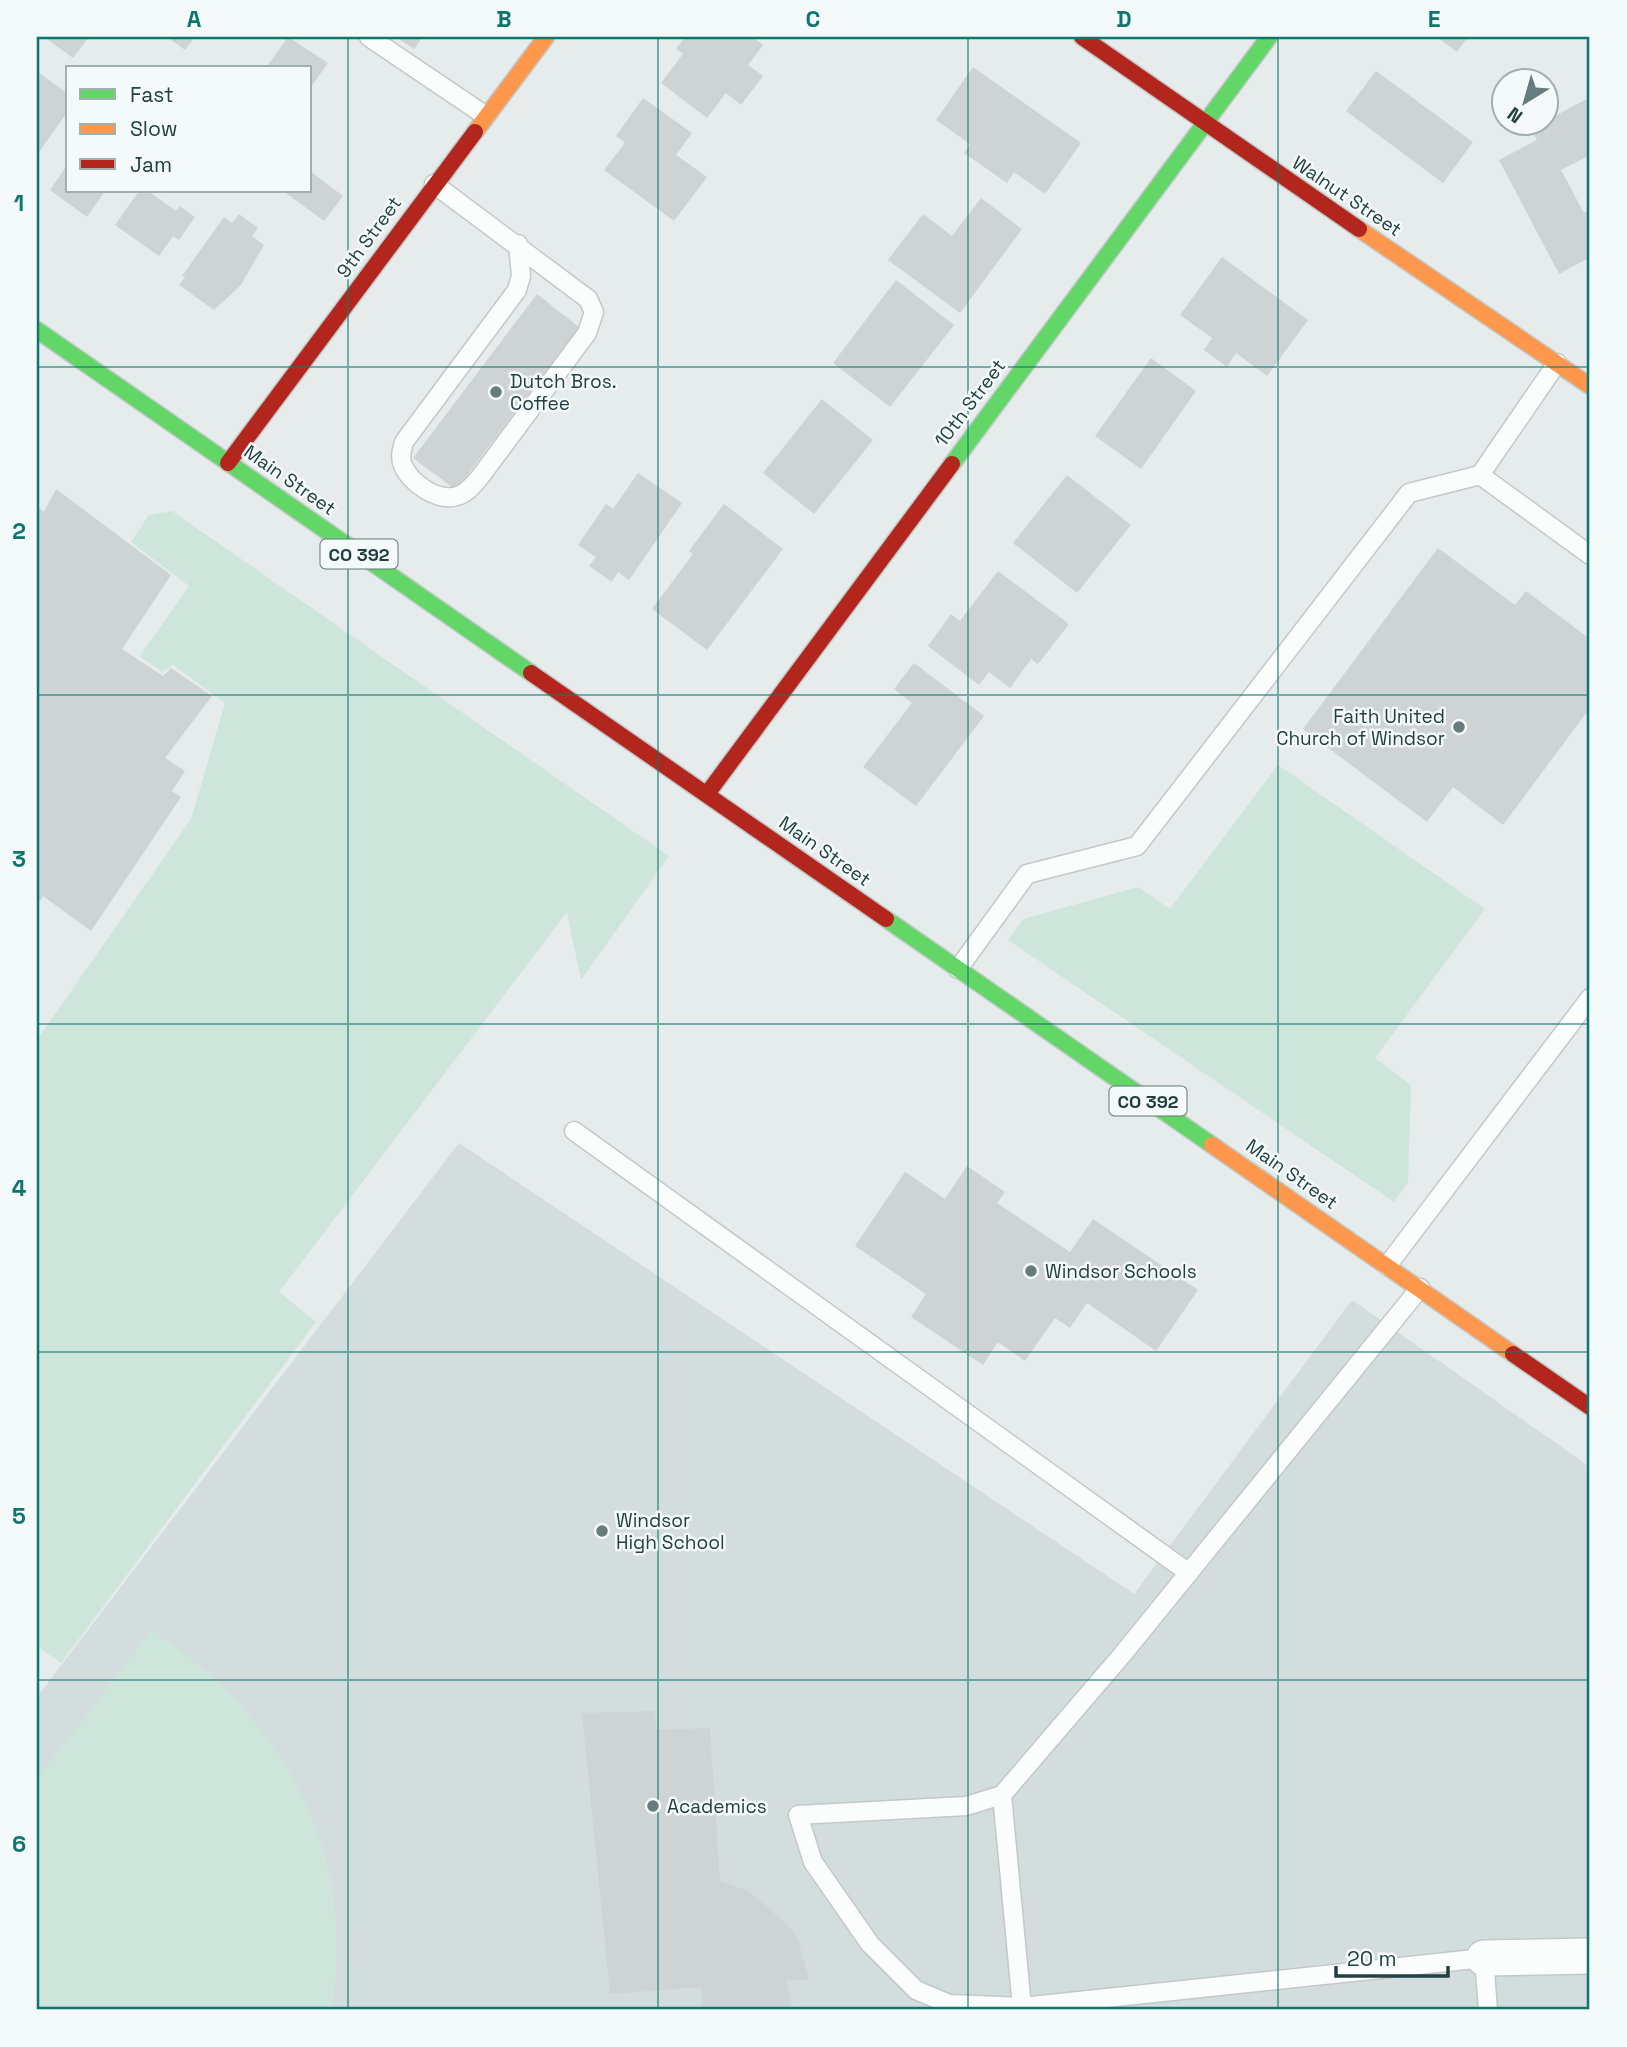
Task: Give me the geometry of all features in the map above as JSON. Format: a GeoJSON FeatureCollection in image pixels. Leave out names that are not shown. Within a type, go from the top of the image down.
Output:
{"type":"FeatureCollection","features":[{"type":"Feature","properties":{"kind":"street","name":"9th Street"},"geometry":{"type":"LineString","coordinates":[[228,463],[546,37]]}},
{"type":"Feature","properties":{"kind":"street","name":"Walnut Street"},"geometry":{"type":"LineString","coordinates":[[1082,37],[1203,124],[1590,386]]}},
{"type":"Feature","properties":{"kind":"street","name":"10th Street"},"geometry":{"type":"LineString","coordinates":[[707,794],[1269,37]]}},
{"type":"Feature","properties":{"kind":"street","name":"Main Street"},"geometry":{"type":"LineString","coordinates":[[37,330],[1590,1407]]}},
{"type":"Feature","properties":{"kind":"street"},"geometry":{"type":"LineString","coordinates":[[1484,1958],[1590,1956]]}},
{"type":"Feature","properties":{"kind":"lane"},"geometry":{"type":"LineString","coordinates":[[369,37],[486,116]]}},
{"type":"Feature","properties":{"kind":"lane"},"geometry":{"type":"LineString","coordinates":[[434,184],[518,244],[588,299],[594,313],[593,321],[469,489],[458,496],[440,496],[422,487],[410,476],[401,454],[404,442],[517,290],[522,276],[518,244]]}},
{"type":"Feature","properties":{"kind":"lane"},"geometry":{"type":"LineString","coordinates":[[958,969],[1027,874],[1137,846],[1409,493],[1480,475],[1557,362]]}},
{"type":"Feature","properties":{"kind":"lane"},"geometry":{"type":"LineString","coordinates":[[1480,475],[1590,555]]}},
{"type":"Feature","properties":{"kind":"lane"},"geometry":{"type":"LineString","coordinates":[[1387,1265],[1590,998]]}},
{"type":"Feature","properties":{"kind":"lane"},"geometry":{"type":"LineString","coordinates":[[574,1131],[1189,1573]]}},
{"type":"Feature","properties":{"kind":"lane"},"geometry":{"type":"LineString","coordinates":[[1420,1288],[1189,1573],[1002,1795],[966,1806],[798,1815],[813,1862],[870,1944],[916,1990],[950,2004],[1022,2007],[1484,1958],[1488,2010]]}},
{"type":"Feature","properties":{"kind":"lane"},"geometry":{"type":"LineString","coordinates":[[1002,1795],[1022,2007]]}},
{"type":"Feature","properties":{"kind":"shaded area","name":"Windsor High School"},"geometry":{"type":"Polygon","coordinates":[[[459,1143],[1134,1594],[1352,1300],[1590,1467],[1590,2010],[37,2010],[37,1697],[459,1143]]]}},
{"type":"Feature","properties":{"kind":"green space"},"geometry":{"type":"Polygon","coordinates":[[[172,511],[669,856],[581,980],[567,912],[279,1292],[316,1322],[61,1663],[37,1646],[37,1040],[191,819],[225,703],[173,665],[162,672],[140,656],[189,586],[131,542],[149,515],[172,511]]]}},
{"type":"Feature","properties":{"kind":"green space"},"geometry":{"type":"Polygon","coordinates":[[[1278,765],[1485,909],[1375,1058],[1411,1085],[1408,1182],[1394,1202],[1008,940],[1023,919],[1138,887],[1170,909],[1278,765]]]}},
{"type":"Feature","properties":{"kind":"green space"},"geometry":{"type":"Polygon","coordinates":[[[152,1630],[199,1665],[240,1704],[274,1747],[301,1793],[321,1842],[333,1895],[337,1951],[332,2010],[37,2010],[37,1779],[152,1630]]]}},
{"type":"Feature","properties":{"kind":"building"},"geometry":{"type":"Polygon","coordinates":[[[44,37],[89,37],[73,58],[44,37]]]}},
{"type":"Feature","properties":{"kind":"building"},"geometry":{"type":"Polygon","coordinates":[[[167,37],[195,37],[185,50],[167,37]]]}},
{"type":"Feature","properties":{"kind":"building"},"geometry":{"type":"Polygon","coordinates":[[[288,37],[328,63],[312,85],[312,66],[267,66],[288,37]]]}},
{"type":"Feature","properties":{"kind":"building"},"geometry":{"type":"Polygon","coordinates":[[[396,37],[423,37],[414,49],[396,37]]]}},
{"type":"Feature","properties":{"kind":"building"},"geometry":{"type":"Polygon","coordinates":[[[685,37],[753,37],[763,45],[748,65],[763,76],[741,105],[726,93],[707,118],[661,83],[683,54],[676,49],[685,37]]]}},
{"type":"Feature","properties":{"kind":"building"},"geometry":{"type":"Polygon","coordinates":[[[1437,37],[1468,37],[1457,52],[1437,37]]]}},
{"type":"Feature","properties":{"kind":"building"},"geometry":{"type":"Polygon","coordinates":[[[973,67],[1081,143],[1045,194],[1014,172],[1007,183],[964,153],[970,144],[936,120],[973,67]]]}},
{"type":"Feature","properties":{"kind":"building"},"geometry":{"type":"Polygon","coordinates":[[[1376,71],[1473,142],[1443,183],[1346,111],[1376,71]]]}},
{"type":"Feature","properties":{"kind":"building"},"geometry":{"type":"Polygon","coordinates":[[[38,72],[66,93],[66,114],[37,155],[38,72]]]}},
{"type":"Feature","properties":{"kind":"building"},"geometry":{"type":"Polygon","coordinates":[[[1590,97],[1590,155],[1561,170],[1584,213],[1590,209],[1590,257],[1559,274],[1499,160],[1537,140],[1535,136],[1560,136],[1560,113],[1590,97]]]}},
{"type":"Feature","properties":{"kind":"building"},"geometry":{"type":"Polygon","coordinates":[[[643,98],[692,133],[676,155],[707,177],[674,221],[604,170],[625,143],[616,136],[643,98]]]}},
{"type":"Feature","properties":{"kind":"building"},"geometry":{"type":"Polygon","coordinates":[[[66,167],[66,192],[104,192],[87,217],[50,190],[66,167]]]}},
{"type":"Feature","properties":{"kind":"building"},"geometry":{"type":"Polygon","coordinates":[[[312,173],[343,196],[324,221],[284,192],[312,192],[312,173]]]}},
{"type":"Feature","properties":{"kind":"building"},"geometry":{"type":"Polygon","coordinates":[[[138,192],[149,192],[176,211],[180,206],[195,217],[179,240],[173,236],[159,256],[115,225],[138,192]]]}},
{"type":"Feature","properties":{"kind":"building"},"geometry":{"type":"Polygon","coordinates":[[[981,198],[1022,229],[960,313],[888,260],[923,214],[952,236],[981,198]]]}},
{"type":"Feature","properties":{"kind":"building"},"geometry":{"type":"Polygon","coordinates":[[[239,214],[258,228],[252,236],[264,245],[240,286],[214,310],[179,285],[185,277],[182,276],[224,217],[232,223],[239,214]]]}},
{"type":"Feature","properties":{"kind":"building"},"geometry":{"type":"Polygon","coordinates":[[[1222,257],[1308,320],[1267,376],[1236,353],[1227,367],[1204,350],[1212,338],[1180,315],[1222,257]]]}},
{"type":"Feature","properties":{"kind":"building"},"geometry":{"type":"Polygon","coordinates":[[[896,280],[954,325],[890,407],[833,363],[896,280]]]}},
{"type":"Feature","properties":{"kind":"building","name":"Dutch Bros. Coffee"},"geometry":{"type":"Polygon","coordinates":[[[537,294],[579,327],[456,490],[413,458],[537,294]]]}},
{"type":"Feature","properties":{"kind":"building"},"geometry":{"type":"Polygon","coordinates":[[[1151,358],[1196,391],[1141,469],[1095,436],[1151,358]]]}},
{"type":"Feature","properties":{"kind":"building"},"geometry":{"type":"Polygon","coordinates":[[[822,399],[873,440],[814,514],[763,473],[822,399]]]}},
{"type":"Feature","properties":{"kind":"building"},"geometry":{"type":"Polygon","coordinates":[[[638,473],[682,503],[629,580],[618,572],[612,582],[589,566],[596,557],[578,545],[606,504],[613,509],[638,473]]]}},
{"type":"Feature","properties":{"kind":"building"},"geometry":{"type":"Polygon","coordinates":[[[1067,475],[1131,525],[1077,593],[1013,543],[1067,475]]]}},
{"type":"Feature","properties":{"kind":"building"},"geometry":{"type":"Polygon","coordinates":[[[56,489],[171,575],[122,649],[163,676],[171,668],[212,696],[165,758],[185,771],[172,791],[181,797],[91,931],[43,896],[37,906],[37,507],[44,512],[56,489]]]}},
{"type":"Feature","properties":{"kind":"building"},"geometry":{"type":"Polygon","coordinates":[[[724,504],[783,549],[707,650],[652,609],[693,554],[689,551],[724,504]]]}},
{"type":"Feature","properties":{"kind":"building"},"geometry":{"type":"Polygon","coordinates":[[[1438,548],[1515,605],[1526,591],[1590,639],[1590,708],[1503,825],[1453,787],[1427,822],[1303,729],[1438,548]]]}},
{"type":"Feature","properties":{"kind":"building"},"geometry":{"type":"Polygon","coordinates":[[[998,571],[1069,624],[1038,664],[1031,659],[1010,688],[989,672],[979,685],[928,646],[951,614],[960,621],[998,571]]]}},
{"type":"Feature","properties":{"kind":"building"},"geometry":{"type":"Polygon","coordinates":[[[914,663],[984,716],[916,806],[863,767],[912,703],[894,689],[914,663]]]}},
{"type":"Feature","properties":{"kind":"building","name":"Windsor Schools"},"geometry":{"type":"Polygon","coordinates":[[[967,1166],[1005,1192],[997,1203],[1070,1252],[1093,1219],[1198,1290],[1156,1351],[1087,1303],[1070,1328],[1055,1318],[1025,1361],[998,1342],[983,1365],[911,1317],[926,1294],[855,1246],[905,1172],[945,1199],[967,1166]]]}},
{"type":"Feature","properties":{"kind":"building","name":"Academics"},"geometry":{"type":"Polygon","coordinates":[[[655,1711],[656,1730],[710,1728],[720,1881],[747,1890],[788,1925],[798,1940],[809,1980],[786,1981],[793,2010],[703,2010],[701,1987],[610,1994],[582,1713],[655,1711]]]}},
{"type":"Feature","properties":{"kind":"traffic: fast"},"geometry":{"type":"LineString","coordinates":[[952,464],[1269,37]]}},
{"type":"Feature","properties":{"kind":"traffic: fast"},"geometry":{"type":"LineString","coordinates":[[37,330],[531,673]]}},
{"type":"Feature","properties":{"kind":"traffic: fast"},"geometry":{"type":"LineString","coordinates":[[886,919],[1212,1145]]}},
{"type":"Feature","properties":{"kind":"traffic: slow"},"geometry":{"type":"LineString","coordinates":[[475,132],[546,37]]}},
{"type":"Feature","properties":{"kind":"traffic: slow"},"geometry":{"type":"LineString","coordinates":[[1359,229],[1590,386]]}},
{"type":"Feature","properties":{"kind":"traffic: slow"},"geometry":{"type":"LineString","coordinates":[[1212,1145],[1513,1354]]}},
{"type":"Feature","properties":{"kind":"traffic: jam"},"geometry":{"type":"LineString","coordinates":[[1082,37],[1359,229]]}},
{"type":"Feature","properties":{"kind":"traffic: jam"},"geometry":{"type":"LineString","coordinates":[[228,463],[475,132]]}},
{"type":"Feature","properties":{"kind":"traffic: jam"},"geometry":{"type":"LineString","coordinates":[[707,794],[952,464]]}},
{"type":"Feature","properties":{"kind":"traffic: jam"},"geometry":{"type":"LineString","coordinates":[[531,673],[886,919]]}},
{"type":"Feature","properties":{"kind":"traffic: jam"},"geometry":{"type":"LineString","coordinates":[[1513,1354],[1590,1407]]}},
{"type":"Feature","properties":{"kind":"place","name":"Dutch Bros. Coffee"},"geometry":{"type":"Point","coordinates":[496,392]}},
{"type":"Feature","properties":{"kind":"place","name":"Faith United Church of Windsor"},"geometry":{"type":"Point","coordinates":[1459,727]}},
{"type":"Feature","properties":{"kind":"place","name":"Windsor Schools"},"geometry":{"type":"Point","coordinates":[1031,1271]}},
{"type":"Feature","properties":{"kind":"place","name":"Windsor High School"},"geometry":{"type":"Point","coordinates":[602,1531]}},
{"type":"Feature","properties":{"kind":"place","name":"Academics"},"geometry":{"type":"Point","coordinates":[653,1806]}}]}
